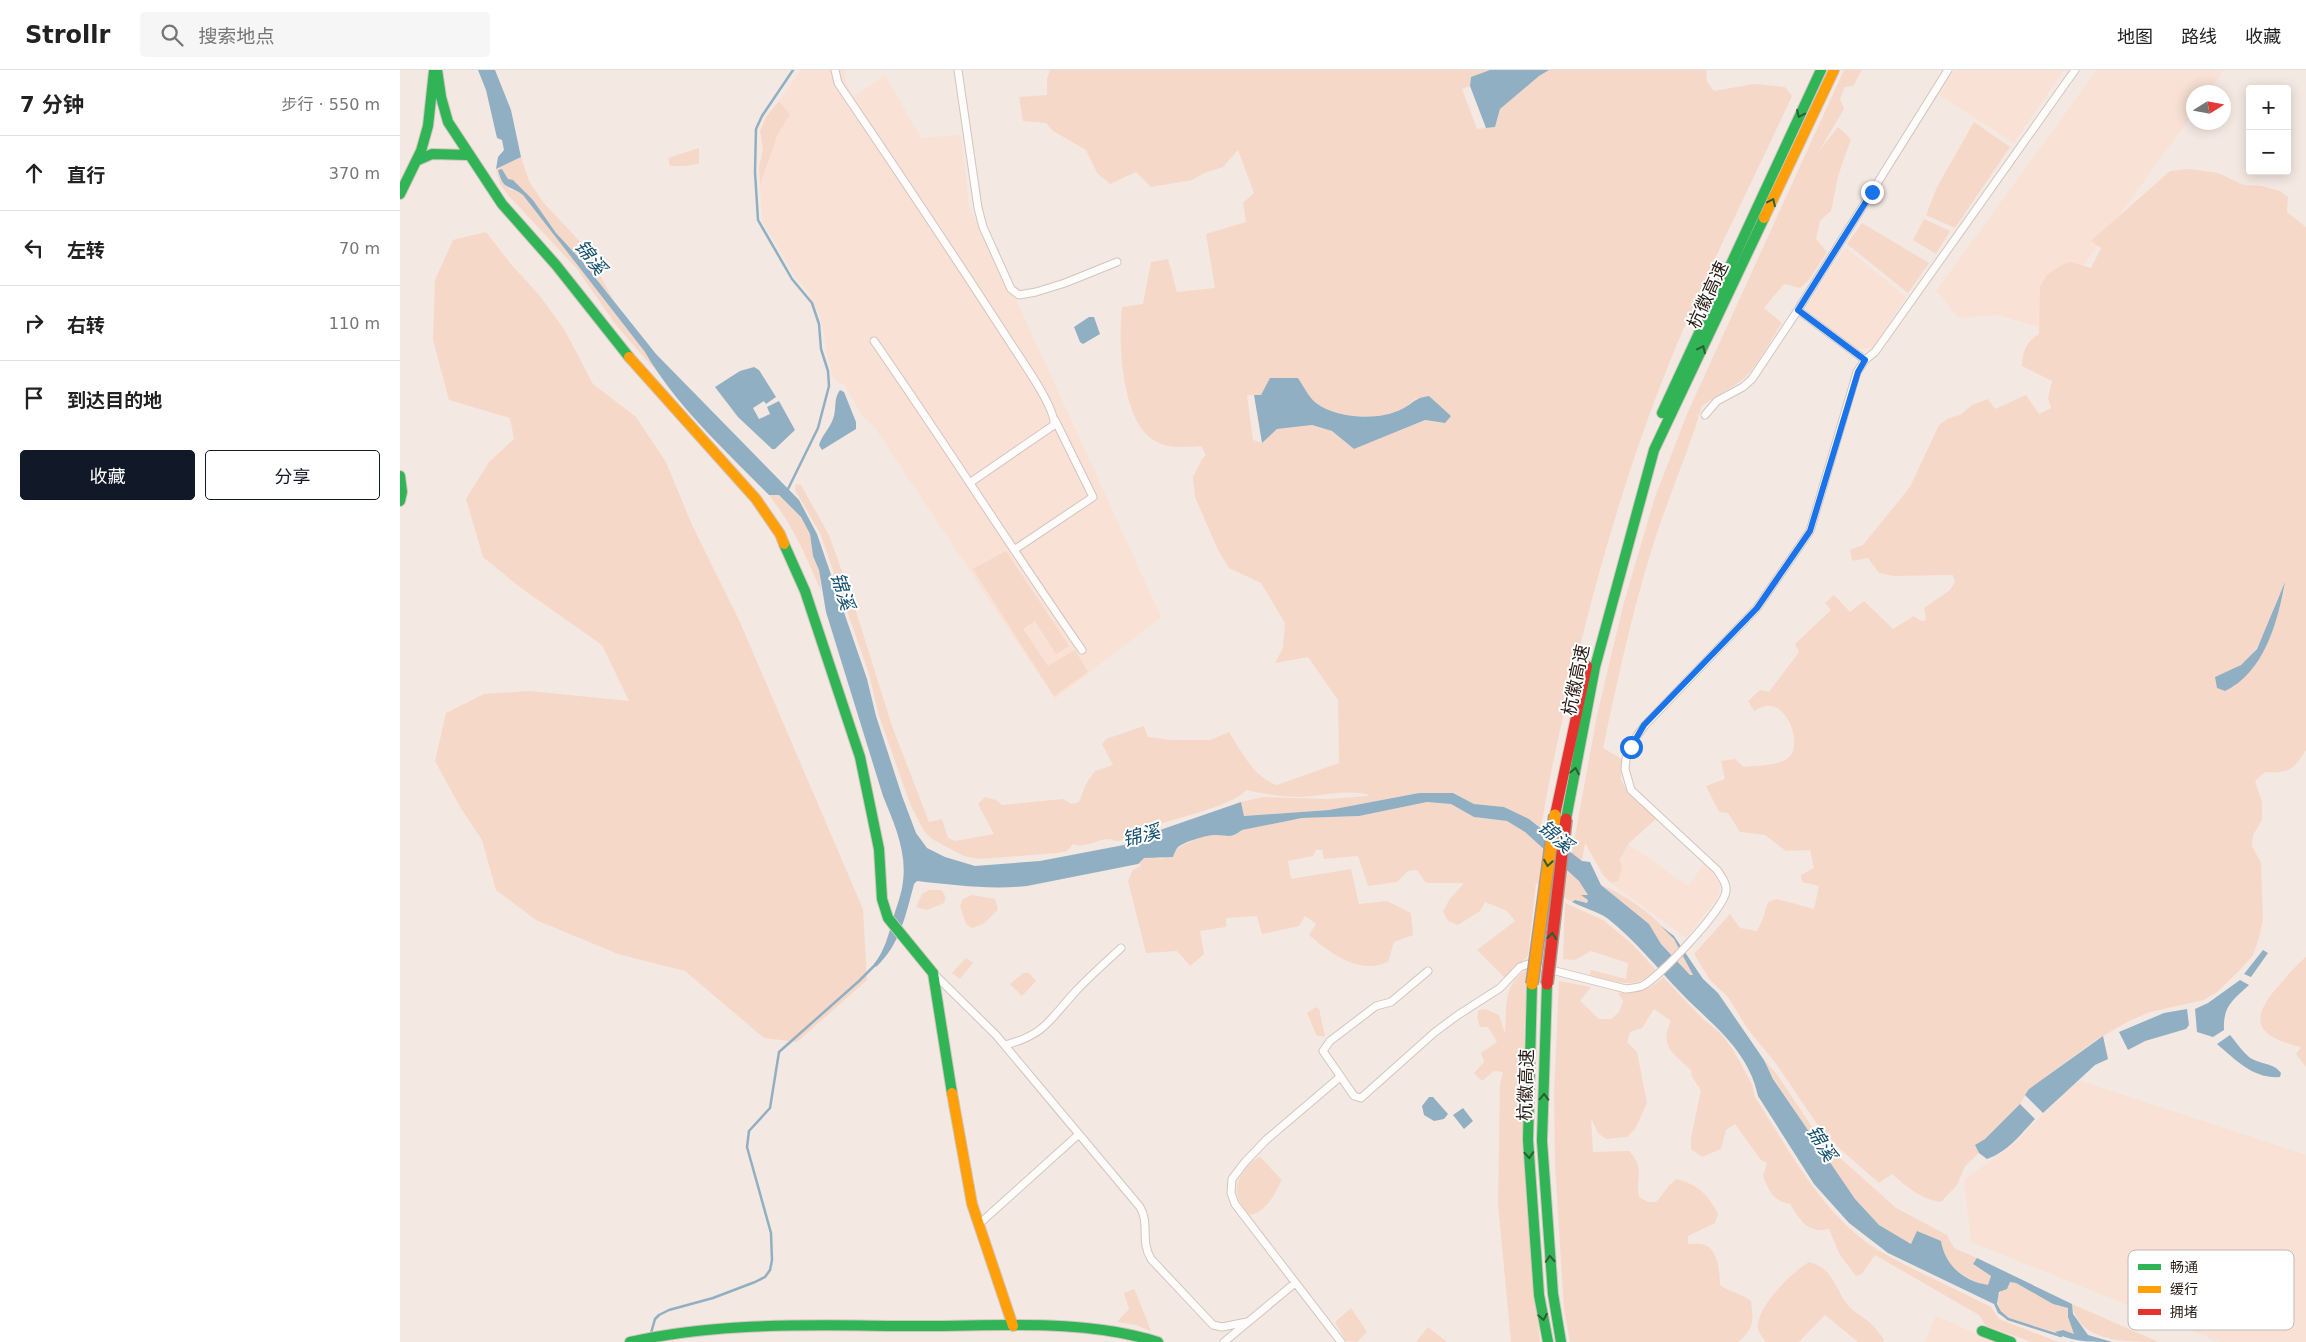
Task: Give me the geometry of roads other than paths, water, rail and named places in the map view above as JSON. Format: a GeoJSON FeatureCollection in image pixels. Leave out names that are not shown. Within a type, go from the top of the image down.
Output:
{"type":"FeatureCollection","features":[{"type":"Feature","properties":{"kind":"main road"},"geometry":{"type":"LineString","coordinates":[[436,70],[448,122],[502,204],[556,265],[637,367],[756,500],[780,534],[805,591],[860,757],[879,849],[882,899],[888,918],[933,973],[956,1122],[972,1204],[1014,1326]]}},
{"type":"Feature","properties":{"kind":"main road"},"geometry":{"type":"LineString","coordinates":[[400,194],[421,152],[428,126],[436,70]]}},
{"type":"Feature","properties":{"kind":"main road","name":"杭徽高速"},"geometry":{"type":"LineString","coordinates":[[1561,1342],[1553,1294],[1542,1141],[1547,984],[1561,817],[1586,666],[1647,446],[1821,70]]}},
{"type":"Feature","properties":{"kind":"main road","name":"杭徽高速"},"geometry":{"type":"LineString","coordinates":[[1548,1342],[1539,1295],[1528,1140],[1532,984],[1544,881],[1561,817],[1595,667],[1654,450],[1834,70]]}},
{"type":"Feature","properties":{"kind":"main road"},"geometry":{"type":"LineString","coordinates":[[416,161],[432,154],[468,155]]}},
{"type":"Feature","properties":{"kind":"main road"},"geometry":{"type":"LineString","coordinates":[[400,476],[402,492],[400,501]]}},
{"type":"Feature","properties":{"kind":"main road"},"geometry":{"type":"LineString","coordinates":[[630,1342],[682,1331],[731,1327],[1014,1326],[1085,1326],[1117,1330],[1158,1342]]}},
{"type":"Feature","properties":{"kind":"main road"},"geometry":{"type":"LineString","coordinates":[[1982,1330],[2011,1342]]}},
{"type":"Feature","properties":{"kind":"street"},"geometry":{"type":"LineString","coordinates":[[835,70],[838,83],[950,249],[1040,391],[1094,497],[1014,550]]}},
{"type":"Feature","properties":{"kind":"street"},"geometry":{"type":"LineString","coordinates":[[958,70],[978,208],[983,227],[1011,289],[1019,295],[1036,292],[1117,262]]}},
{"type":"Feature","properties":{"kind":"street"},"geometry":{"type":"LineString","coordinates":[[1705,415],[1717,401],[1743,388],[1752,378],[1798,310],[1948,70]]}},
{"type":"Feature","properties":{"kind":"street"},"geometry":{"type":"LineString","coordinates":[[1428,971],[1391,1002],[1376,1006],[1330,1041],[1323,1051],[1354,1096],[1361,1098],[1435,1032],[1500,988],[1520,967],[1528,964],[1626,988],[1641,986],[1659,974],[1689,943],[1723,902],[1726,890],[1723,879],[1717,870],[1631,790],[1625,769],[1626,759],[1644,725],[1757,608],[1810,531],[1858,372],[1865,360],[1879,346],[2075,70]]}},
{"type":"Feature","properties":{"kind":"street"},"geometry":{"type":"LineString","coordinates":[[1798,310],[1865,360]]}},
{"type":"Feature","properties":{"kind":"street"},"geometry":{"type":"LineString","coordinates":[[874,341],[971,482],[1014,550],[1082,650]]}},
{"type":"Feature","properties":{"kind":"street"},"geometry":{"type":"LineString","coordinates":[[971,482],[1054,426],[1054,420]]}},
{"type":"Feature","properties":{"kind":"street"},"geometry":{"type":"LineString","coordinates":[[1005,1045],[1032,1036],[1046,1026],[1076,991],[1121,948]]}},
{"type":"Feature","properties":{"kind":"street"},"geometry":{"type":"LineString","coordinates":[[933,973],[1005,1045],[1143,1213],[1145,1249],[1151,1258],[1213,1325],[1222,1327],[1247,1322]]}},
{"type":"Feature","properties":{"kind":"street"},"geometry":{"type":"LineString","coordinates":[[1340,1077],[1266,1140],[1232,1179],[1233,1200],[1295,1284],[1341,1342]]}},
{"type":"Feature","properties":{"kind":"street"},"geometry":{"type":"LineString","coordinates":[[978,1224],[1079,1134]]}},
{"type":"Feature","properties":{"kind":"street"},"geometry":{"type":"LineString","coordinates":[[1224,1342],[1295,1284]]}},
{"type":"Feature","properties":{"kind":"water"},"geometry":{"type":"Polygon","coordinates":[[[478,70],[495,70],[511,110],[521,157],[496,169],[498,157],[504,150],[502,140],[497,138],[486,90],[478,70]]]}},
{"type":"Feature","properties":{"kind":"water"},"geometry":{"type":"Polygon","coordinates":[[[1490,70],[1549,70],[1539,76],[1500,109],[1495,127],[1486,128],[1470,86],[1471,77],[1490,70]]]}},
{"type":"Feature","properties":{"kind":"water"},"geometry":{"type":"Polygon","coordinates":[[[502,169],[508,179],[513,180],[533,200],[556,233],[581,260],[656,354],[799,500],[817,534],[867,679],[876,716],[902,796],[916,833],[927,848],[945,857],[975,866],[1040,861],[1129,844],[1160,830],[1241,802],[1244,816],[1329,810],[1419,793],[1453,793],[1474,804],[1504,807],[1529,819],[1582,861],[1590,862],[1601,885],[1649,924],[1661,944],[1690,975],[1693,975],[1674,939],[1661,926],[1674,936],[1703,979],[1718,993],[1764,1060],[1773,1079],[1855,1199],[1879,1225],[1911,1244],[1917,1231],[1941,1241],[1943,1250],[1951,1264],[1963,1276],[1971,1280],[1988,1285],[1991,1276],[1973,1264],[1977,1258],[2072,1304],[2073,1314],[2088,1335],[2112,1342],[2074,1340],[2055,1332],[2063,1330],[2074,1334],[2068,1317],[2068,1308],[2053,1304],[2016,1283],[2010,1282],[2007,1289],[1999,1292],[1997,1304],[2004,1317],[1998,1313],[1994,1304],[1888,1253],[1849,1223],[1814,1184],[1758,1096],[1746,1065],[1728,1039],[1607,918],[1572,902],[1575,900],[1587,903],[1588,900],[1581,895],[1588,895],[1579,881],[1525,832],[1507,821],[1474,817],[1451,804],[1427,802],[1359,816],[1302,818],[1242,830],[1232,836],[1207,836],[1177,848],[1173,857],[1144,858],[1138,864],[1027,886],[986,887],[917,881],[914,884],[901,929],[891,949],[876,967],[874,964],[886,943],[901,891],[904,870],[903,859],[899,838],[883,796],[826,612],[819,570],[813,556],[810,534],[801,517],[779,495],[769,495],[719,445],[671,391],[645,352],[523,195],[504,184],[498,170],[502,169]]]}},
{"type":"Feature","properties":{"kind":"water"},"geometry":{"type":"Polygon","coordinates":[[[1089,317],[1094,317],[1100,334],[1083,344],[1080,342],[1074,327],[1089,317]]]}},
{"type":"Feature","properties":{"kind":"water"},"geometry":{"type":"Polygon","coordinates":[[[754,367],[759,370],[776,397],[766,404],[764,401],[753,408],[759,419],[770,414],[767,407],[779,401],[795,430],[775,449],[772,449],[738,417],[715,387],[740,371],[754,367]]]}},
{"type":"Feature","properties":{"kind":"water"},"geometry":{"type":"Polygon","coordinates":[[[1270,378],[1298,378],[1313,401],[1325,408],[1346,415],[1370,417],[1393,413],[1417,399],[1429,396],[1451,416],[1445,423],[1425,420],[1354,449],[1332,431],[1312,425],[1277,429],[1262,443],[1254,395],[1261,395],[1270,378]]]}},
{"type":"Feature","properties":{"kind":"water"},"geometry":{"type":"Polygon","coordinates":[[[840,390],[844,392],[856,422],[856,429],[822,450],[819,445],[833,419],[840,390]]]}},
{"type":"Feature","properties":{"kind":"water"},"geometry":{"type":"Polygon","coordinates":[[[2285,582],[2273,629],[2259,659],[2250,672],[2238,683],[2225,691],[2217,688],[2215,677],[2241,665],[2257,649],[2285,582]]]}},
{"type":"Feature","properties":{"kind":"water"},"geometry":{"type":"Polygon","coordinates":[[[2263,950],[2268,953],[2251,977],[2244,974],[2263,950]]]}},
{"type":"Feature","properties":{"kind":"water"},"geometry":{"type":"Polygon","coordinates":[[[2240,980],[2249,985],[2233,1000],[2227,1009],[2224,1030],[2213,1037],[2197,1032],[2195,1009],[2208,1003],[2240,980]]]}},
{"type":"Feature","properties":{"kind":"water"},"geometry":{"type":"Polygon","coordinates":[[[2187,1009],[2189,1025],[2186,1029],[2145,1041],[2128,1050],[2119,1032],[2164,1013],[2187,1009]]]}},
{"type":"Feature","properties":{"kind":"water"},"geometry":{"type":"Polygon","coordinates":[[[2230,1035],[2249,1057],[2278,1069],[2281,1073],[2280,1077],[2270,1077],[2253,1072],[2217,1044],[2230,1035]]]}},
{"type":"Feature","properties":{"kind":"water"},"geometry":{"type":"Polygon","coordinates":[[[2103,1036],[2108,1059],[2095,1065],[2043,1113],[2025,1095],[2029,1089],[2103,1036]]]}},
{"type":"Feature","properties":{"kind":"water"},"geometry":{"type":"Polygon","coordinates":[[[1429,1097],[1433,1097],[1448,1114],[1444,1119],[1434,1121],[1424,1115],[1422,1106],[1429,1097]]]}},
{"type":"Feature","properties":{"kind":"water"},"geometry":{"type":"Polygon","coordinates":[[[2020,1104],[2035,1119],[2008,1147],[1987,1159],[1979,1153],[1975,1145],[1985,1139],[2020,1104]]]}},
{"type":"Feature","properties":{"kind":"water"},"geometry":{"type":"Polygon","coordinates":[[[1463,1108],[1473,1121],[1464,1129],[1453,1115],[1463,1108]]]}},
{"type":"Feature","properties":{"kind":"waterway"},"geometry":{"type":"LineString","coordinates":[[788,489],[818,428],[829,386],[828,371],[821,349],[819,324],[812,303],[792,279],[758,220],[755,172],[756,129],[762,116],[793,70]]}},
{"type":"Feature","properties":{"kind":"waterway"},"geometry":{"type":"LineString","coordinates":[[651,1333],[655,1319],[659,1315],[755,1282],[765,1277],[770,1270],[772,1260],[771,1233],[747,1147],[749,1131],[770,1108],[779,1052],[877,963]]}},
{"type":"Feature","properties":{"kind":"waterway","name":"锦溪"},"geometry":{"type":"LineString","coordinates":[[2001,1313],[2008,1319],[2061,1336]]}}]}
